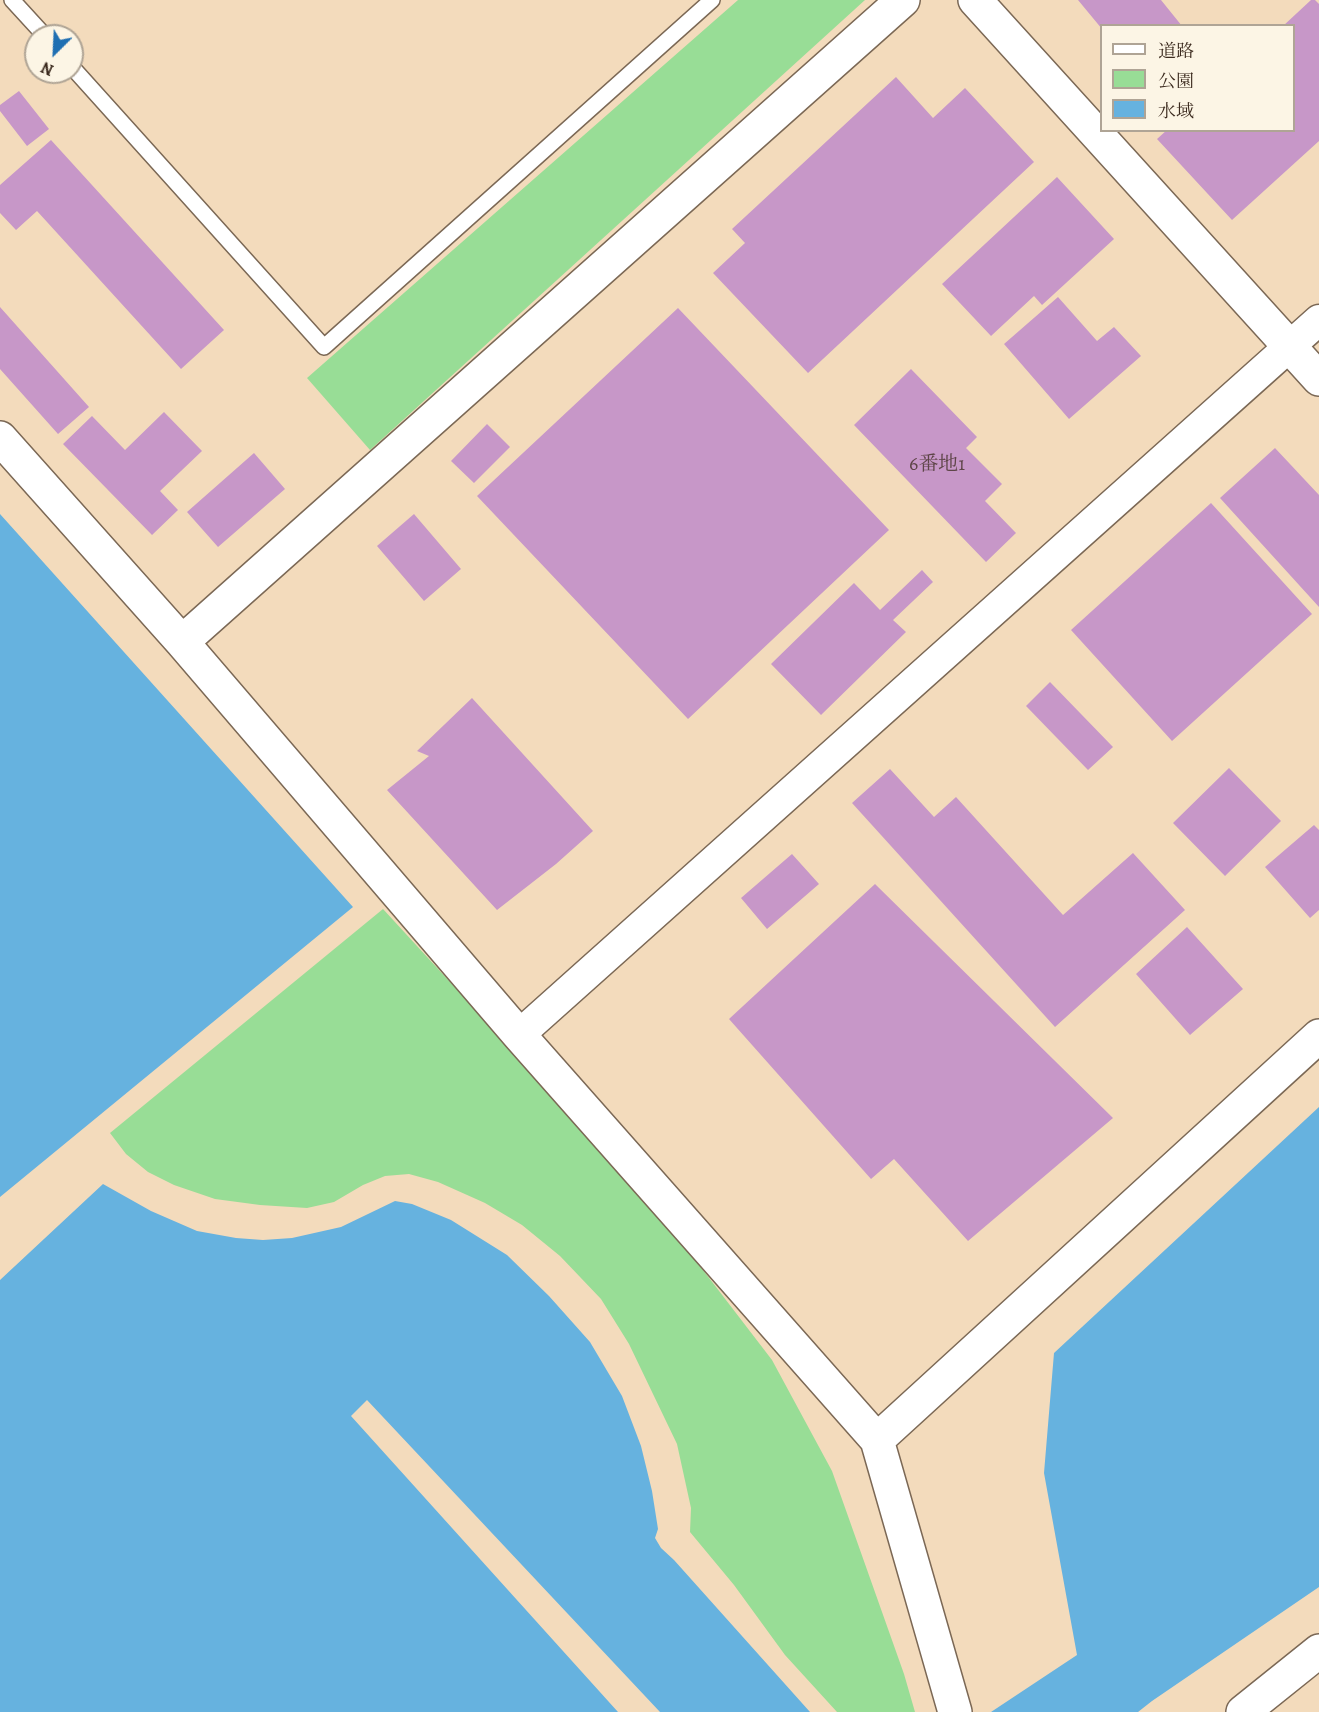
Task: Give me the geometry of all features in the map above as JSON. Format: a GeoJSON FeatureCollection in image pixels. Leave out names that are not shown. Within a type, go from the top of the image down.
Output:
{"type":"FeatureCollection","features":[{"type":"Feature","properties":{"kind":"street"},"geometry":{"type":"LineString","coordinates":[[182,642],[903,0]]}},
{"type":"Feature","properties":{"kind":"street"},"geometry":{"type":"LineString","coordinates":[[975,0],[1319,380]]}},
{"type":"Feature","properties":{"kind":"street"},"geometry":{"type":"LineString","coordinates":[[519,1035],[1319,320]]}},
{"type":"Feature","properties":{"kind":"street"},"geometry":{"type":"LineString","coordinates":[[0,438],[182,642],[519,1035],[876,1440],[955,1712]]}},
{"type":"Feature","properties":{"kind":"street"},"geometry":{"type":"LineString","coordinates":[[876,1440],[1319,1036]]}},
{"type":"Feature","properties":{"kind":"street"},"geometry":{"type":"LineString","coordinates":[[1244,1712],[1319,1651]]}},
{"type":"Feature","properties":{"kind":"lane"},"geometry":{"type":"LineString","coordinates":[[12,0],[34,24]]}},
{"type":"Feature","properties":{"kind":"lane"},"geometry":{"type":"LineString","coordinates":[[84,80],[324,348],[712,0]]}},
{"type":"Feature","properties":{"kind":"green space"},"geometry":{"type":"Polygon","coordinates":[[[738,0],[865,0],[370,450],[307,378],[738,0]]]}},
{"type":"Feature","properties":{"kind":"green space"},"geometry":{"type":"Polygon","coordinates":[[[383,909],[683,1244],[772,1360],[832,1471],[904,1674],[915,1712],[837,1712],[785,1655],[734,1585],[690,1532],[691,1508],[677,1444],[629,1344],[601,1299],[560,1256],[522,1225],[485,1203],[438,1182],[409,1174],[385,1176],[363,1185],[334,1202],[307,1208],[215,1199],[174,1185],[148,1172],[126,1154],[110,1133],[383,909]]]}},
{"type":"Feature","properties":{"kind":"water"},"geometry":{"type":"Polygon","coordinates":[[[0,514],[353,907],[0,1197],[0,514]]]}},
{"type":"Feature","properties":{"kind":"water"},"geometry":{"type":"Polygon","coordinates":[[[1319,1107],[1319,1587],[1138,1712],[991,1712],[1077,1655],[1044,1473],[1054,1353],[1319,1107]]]}},
{"type":"Feature","properties":{"kind":"water"},"geometry":{"type":"Polygon","coordinates":[[[103,1184],[151,1211],[197,1231],[263,1240],[292,1238],[341,1227],[395,1201],[412,1204],[451,1220],[507,1255],[549,1296],[590,1342],[622,1396],[641,1446],[658,1529],[655,1538],[661,1548],[810,1712],[660,1712],[367,1400],[351,1416],[618,1712],[0,1712],[0,1280],[103,1184]]]}},
{"type":"Feature","properties":{"kind":"building"},"geometry":{"type":"Polygon","coordinates":[[[1078,0],[1161,0],[1180,24],[1100,24],[1100,27],[1078,0]]]}},
{"type":"Feature","properties":{"kind":"building"},"geometry":{"type":"Polygon","coordinates":[[[1311,0],[1319,4],[1319,141],[1232,220],[1157,139],[1165,132],[1295,132],[1295,24],[1285,24],[1311,0]]]}},
{"type":"Feature","properties":{"kind":"building"},"geometry":{"type":"Polygon","coordinates":[[[896,77],[933,118],[965,88],[1034,162],[808,373],[713,273],[745,243],[732,229],[896,77]]]}},
{"type":"Feature","properties":{"kind":"building"},"geometry":{"type":"Polygon","coordinates":[[[19,91],[49,129],[27,146],[0,111],[0,105],[19,91]]]}},
{"type":"Feature","properties":{"kind":"building"},"geometry":{"type":"Polygon","coordinates":[[[51,140],[224,330],[181,369],[37,211],[16,230],[0,213],[0,185],[51,140]]]}},
{"type":"Feature","properties":{"kind":"building"},"geometry":{"type":"Polygon","coordinates":[[[1057,177],[1114,239],[1042,305],[1034,296],[991,336],[942,284],[1057,177]]]}},
{"type":"Feature","properties":{"kind":"building"},"geometry":{"type":"Polygon","coordinates":[[[1058,297],[1097,341],[1114,327],[1141,356],[1069,419],[1004,344],[1058,297]]]}},
{"type":"Feature","properties":{"kind":"building"},"geometry":{"type":"Polygon","coordinates":[[[0,307],[89,407],[58,434],[0,369],[0,307]]]}},
{"type":"Feature","properties":{"kind":"building"},"geometry":{"type":"Polygon","coordinates":[[[678,308],[889,530],[688,719],[477,496],[678,308]]]}},
{"type":"Feature","properties":{"kind":"building"},"geometry":{"type":"Polygon","coordinates":[[[911,369],[977,437],[966,448],[1002,484],[985,501],[1016,533],[986,562],[854,425],[911,369]]]}},
{"type":"Feature","properties":{"kind":"building"},"geometry":{"type":"Polygon","coordinates":[[[164,412],[202,451],[160,491],[178,510],[152,535],[63,444],[92,416],[125,450],[164,412]]]}},
{"type":"Feature","properties":{"kind":"building"},"geometry":{"type":"Polygon","coordinates":[[[487,424],[510,447],[474,483],[451,461],[487,424]]]}},
{"type":"Feature","properties":{"kind":"building"},"geometry":{"type":"Polygon","coordinates":[[[1275,448],[1319,495],[1319,607],[1220,498],[1275,448]]]}},
{"type":"Feature","properties":{"kind":"building"},"geometry":{"type":"Polygon","coordinates":[[[254,453],[285,489],[218,547],[187,512],[254,453]]]}},
{"type":"Feature","properties":{"kind":"building"},"geometry":{"type":"Polygon","coordinates":[[[1211,503],[1312,614],[1172,741],[1071,630],[1211,503]]]}},
{"type":"Feature","properties":{"kind":"building"},"geometry":{"type":"Polygon","coordinates":[[[414,514],[461,569],[424,601],[377,546],[414,514]]]}},
{"type":"Feature","properties":{"kind":"building"},"geometry":{"type":"Polygon","coordinates":[[[922,570],[933,582],[893,620],[906,632],[821,715],[771,664],[854,583],[880,610],[922,570]]]}},
{"type":"Feature","properties":{"kind":"building"},"geometry":{"type":"Polygon","coordinates":[[[1050,682],[1113,747],[1088,770],[1026,706],[1050,682]]]}},
{"type":"Feature","properties":{"kind":"building"},"geometry":{"type":"Polygon","coordinates":[[[472,698],[593,831],[556,864],[497,910],[387,790],[429,756],[417,751],[472,698]]]}},
{"type":"Feature","properties":{"kind":"building"},"geometry":{"type":"Polygon","coordinates":[[[1229,768],[1281,821],[1225,876],[1173,823],[1229,768]]]}},
{"type":"Feature","properties":{"kind":"building"},"geometry":{"type":"Polygon","coordinates":[[[890,769],[934,817],[956,797],[1063,915],[1133,853],[1185,910],[1055,1027],[852,803],[890,769]]]}},
{"type":"Feature","properties":{"kind":"building"},"geometry":{"type":"Polygon","coordinates":[[[1314,825],[1319,830],[1319,910],[1310,918],[1265,867],[1314,825]]]}},
{"type":"Feature","properties":{"kind":"building"},"geometry":{"type":"Polygon","coordinates":[[[792,854],[819,884],[767,929],[741,898],[792,854]]]}},
{"type":"Feature","properties":{"kind":"building"},"geometry":{"type":"Polygon","coordinates":[[[875,884],[1113,1118],[968,1241],[894,1159],[871,1179],[729,1019],[875,884]]]}},
{"type":"Feature","properties":{"kind":"building"},"geometry":{"type":"Polygon","coordinates":[[[1187,927],[1243,989],[1190,1035],[1136,974],[1187,927]]]}}]}
